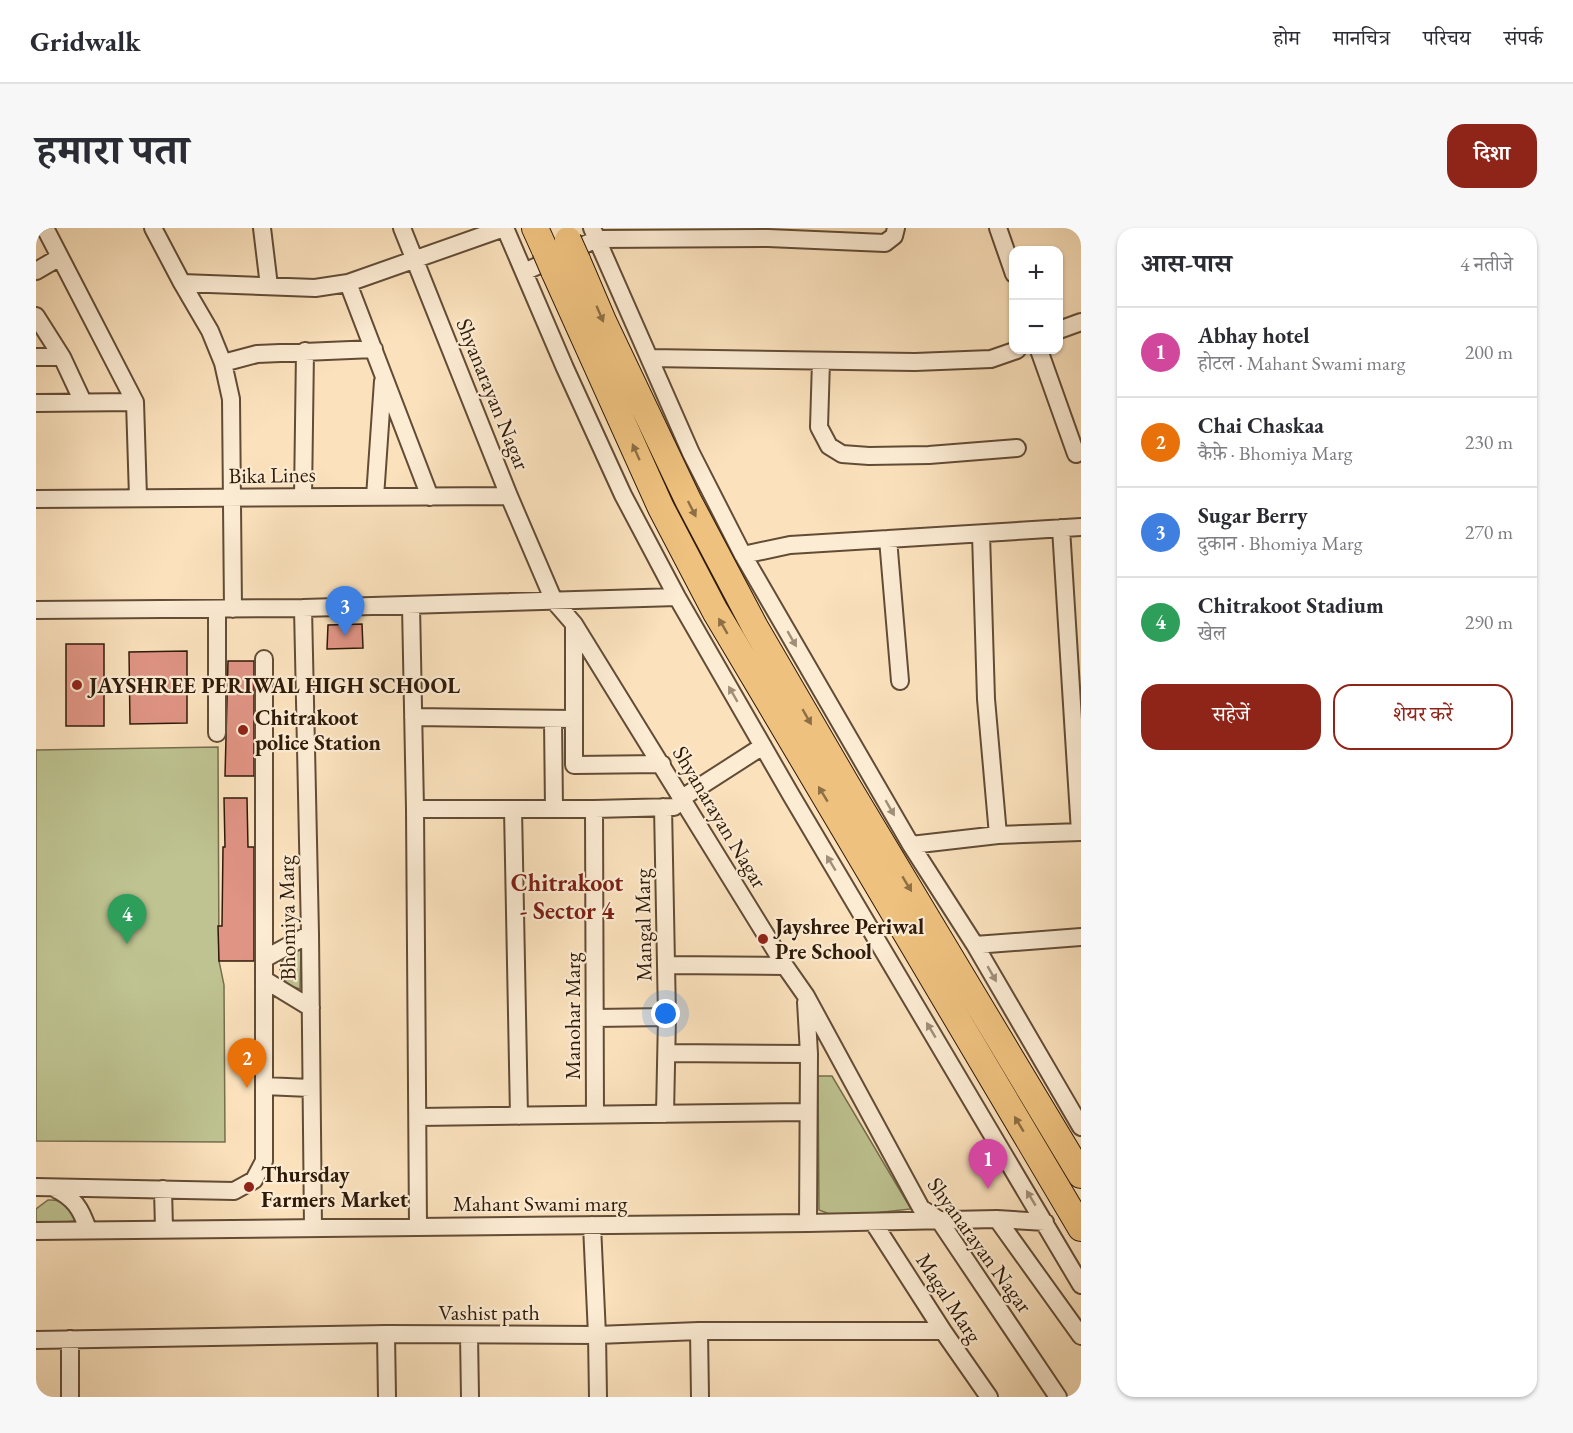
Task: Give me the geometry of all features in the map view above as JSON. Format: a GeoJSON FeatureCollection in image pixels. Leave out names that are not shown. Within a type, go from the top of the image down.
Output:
{"type":"FeatureCollection","features":[{"type":"Feature","properties":{"kind":"highway"},"geometry":{"type":"LineString","coordinates":[[570,243],[603,321],[688,500],[755,627],[847,786],[1081,1175]]}},
{"type":"Feature","properties":{"kind":"highway"},"geometry":{"type":"LineString","coordinates":[[545,250],[661,508],[715,611],[1081,1228]]}},
{"type":"Feature","properties":{"kind":"street"},"geometry":{"type":"LineString","coordinates":[[45,228],[135,402],[138,497]]}},
{"type":"Feature","properties":{"kind":"street"},"geometry":{"type":"LineString","coordinates":[[153,228],[210,331],[223,363],[231,399],[232,498],[217,733]]}},
{"type":"Feature","properties":{"kind":"street"},"geometry":{"type":"LineString","coordinates":[[262,228],[269,286]]}},
{"type":"Feature","properties":{"kind":"street","name":"Shyanarayan Nagar"},"geometry":{"type":"LineString","coordinates":[[402,228],[509,496],[554,601],[574,624],[785,966],[806,996],[921,1208],[939,1220],[1058,1397]]}},
{"type":"Feature","properties":{"kind":"street"},"geometry":{"type":"LineString","coordinates":[[182,283],[315,288],[348,283],[504,228],[623,495],[677,597],[1081,1285]]}},
{"type":"Feature","properties":{"kind":"street"},"geometry":{"type":"LineString","coordinates":[[524,272],[595,234],[803,234],[885,243],[894,236],[896,228]]}},
{"type":"Feature","properties":{"kind":"street"},"geometry":{"type":"LineString","coordinates":[[999,228],[1009,259]]}},
{"type":"Feature","properties":{"kind":"street"},"geometry":{"type":"LineString","coordinates":[[595,234],[691,453],[743,555],[911,845],[975,945],[1081,1127]]}},
{"type":"Feature","properties":{"kind":"street"},"geometry":{"type":"LineString","coordinates":[[36,271],[60,257]]}},
{"type":"Feature","properties":{"kind":"street"},"geometry":{"type":"LineString","coordinates":[[348,283],[430,497]]}},
{"type":"Feature","properties":{"kind":"street"},"geometry":{"type":"LineString","coordinates":[[36,316],[62,357],[83,402]]}},
{"type":"Feature","properties":{"kind":"street"},"geometry":{"type":"LineString","coordinates":[[1063,329],[1081,322]]}},
{"type":"Feature","properties":{"kind":"street"},"geometry":{"type":"LineString","coordinates":[[223,363],[257,354],[374,349]]}},
{"type":"Feature","properties":{"kind":"street"},"geometry":{"type":"LineString","coordinates":[[303,497],[305,351]]}},
{"type":"Feature","properties":{"kind":"street"},"geometry":{"type":"LineString","coordinates":[[650,358],[915,362],[991,359],[1009,353]]}},
{"type":"Feature","properties":{"kind":"street"},"geometry":{"type":"LineString","coordinates":[[1040,354],[1073,454]]}},
{"type":"Feature","properties":{"kind":"street"},"geometry":{"type":"LineString","coordinates":[[36,357],[62,357]]}},
{"type":"Feature","properties":{"kind":"street"},"geometry":{"type":"LineString","coordinates":[[820,361],[819,427],[829,446],[842,454],[929,455],[1017,448]]}},
{"type":"Feature","properties":{"kind":"street"},"geometry":{"type":"LineString","coordinates":[[375,497],[384,375]]}},
{"type":"Feature","properties":{"kind":"street"},"geometry":{"type":"LineString","coordinates":[[36,403],[135,402]]}},
{"type":"Feature","properties":{"kind":"street","name":"Bika Lines"},"geometry":{"type":"LineString","coordinates":[[36,499],[509,496]]}},
{"type":"Feature","properties":{"kind":"street"},"geometry":{"type":"LineString","coordinates":[[743,555],[790,545],[1081,527]]}},
{"type":"Feature","properties":{"kind":"street"},"geometry":{"type":"LineString","coordinates":[[911,845],[998,835],[1081,832],[1061,528]]}},
{"type":"Feature","properties":{"kind":"street"},"geometry":{"type":"LineString","coordinates":[[981,534],[986,699],[998,835]]}},
{"type":"Feature","properties":{"kind":"street"},"geometry":{"type":"LineString","coordinates":[[888,539],[900,681]]}},
{"type":"Feature","properties":{"kind":"street"},"geometry":{"type":"LineString","coordinates":[[36,610],[303,608],[677,597]]}},
{"type":"Feature","properties":{"kind":"street"},"geometry":{"type":"LineString","coordinates":[[411,605],[418,1226]]}},
{"type":"Feature","properties":{"kind":"street","name":"Bhomiya Marg"},"geometry":{"type":"LineString","coordinates":[[303,608],[313,1227]]}},
{"type":"Feature","properties":{"kind":"street"},"geometry":{"type":"LineString","coordinates":[[574,624],[574,765],[662,764]]}},
{"type":"Feature","properties":{"kind":"street"},"geometry":{"type":"LineString","coordinates":[[36,1197],[44,1187],[234,1191],[254,1180],[264,1161],[264,658]]}},
{"type":"Feature","properties":{"kind":"street"},"geometry":{"type":"LineString","coordinates":[[413,717],[574,719]]}},
{"type":"Feature","properties":{"kind":"street"},"geometry":{"type":"LineString","coordinates":[[553,719],[554,809]]}},
{"type":"Feature","properties":{"kind":"street"},"geometry":{"type":"LineString","coordinates":[[415,809],[663,807],[685,802],[763,746]]}},
{"type":"Feature","properties":{"kind":"street","name":"Mangal Marg"},"geometry":{"type":"LineString","coordinates":[[663,807],[667,1017],[665,1114]]}},
{"type":"Feature","properties":{"kind":"street"},"geometry":{"type":"LineString","coordinates":[[513,809],[519,1116]]}},
{"type":"Feature","properties":{"kind":"street","name":"Manohar Marg"},"geometry":{"type":"LineString","coordinates":[[594,809],[595,1114]]}},
{"type":"Feature","properties":{"kind":"street"},"geometry":{"type":"LineString","coordinates":[[264,959],[310,934]]}},
{"type":"Feature","properties":{"kind":"street"},"geometry":{"type":"LineString","coordinates":[[975,945],[1081,937]]}},
{"type":"Feature","properties":{"kind":"street"},"geometry":{"type":"LineString","coordinates":[[666,964],[785,966]]}},
{"type":"Feature","properties":{"kind":"street"},"geometry":{"type":"LineString","coordinates":[[265,980],[311,1008]]}},
{"type":"Feature","properties":{"kind":"street"},"geometry":{"type":"LineString","coordinates":[[806,996],[809,1054],[808,1223]]}},
{"type":"Feature","properties":{"kind":"street"},"geometry":{"type":"LineString","coordinates":[[595,1018],[667,1017]]}},
{"type":"Feature","properties":{"kind":"street"},"geometry":{"type":"LineString","coordinates":[[667,1053],[809,1054]]}},
{"type":"Feature","properties":{"kind":"street"},"geometry":{"type":"LineString","coordinates":[[264,1086],[310,1088]]}},
{"type":"Feature","properties":{"kind":"street"},"geometry":{"type":"LineString","coordinates":[[418,1117],[808,1112]]}},
{"type":"Feature","properties":{"kind":"street"},"geometry":{"type":"LineString","coordinates":[[44,1187],[70,1196],[84,1218],[88,1230]]}},
{"type":"Feature","properties":{"kind":"street"},"geometry":{"type":"LineString","coordinates":[[163,1189],[164,1229]]}},
{"type":"Feature","properties":{"kind":"street"},"geometry":{"type":"LineString","coordinates":[[997,1219],[1081,1336]]}},
{"type":"Feature","properties":{"kind":"street","name":"Mahant Swami marg"},"geometry":{"type":"LineString","coordinates":[[36,1231],[997,1219],[1045,1222]]}},
{"type":"Feature","properties":{"kind":"street","name":"Magal Marg"},"geometry":{"type":"LineString","coordinates":[[873,1222],[943,1331],[989,1397]]}},
{"type":"Feature","properties":{"kind":"street"},"geometry":{"type":"LineString","coordinates":[[592,1225],[598,1397]]}},
{"type":"Feature","properties":{"kind":"street"},"geometry":{"type":"LineString","coordinates":[[699,1331],[700,1397]]}},
{"type":"Feature","properties":{"kind":"street","name":"Vashist path"},"geometry":{"type":"LineString","coordinates":[[36,1340],[387,1334],[597,1335],[699,1331],[943,1331]]}},
{"type":"Feature","properties":{"kind":"street"},"geometry":{"type":"LineString","coordinates":[[387,1334],[387,1397]]}},
{"type":"Feature","properties":{"kind":"street"},"geometry":{"type":"LineString","coordinates":[[469,1335],[470,1397]]}},
{"type":"Feature","properties":{"kind":"street"},"geometry":{"type":"LineString","coordinates":[[70,1339],[70,1397]]}},
{"type":"Feature","properties":{"kind":"green space"},"geometry":{"type":"Polygon","coordinates":[[[218,747],[219,961],[224,985],[225,1142],[36,1141],[36,750],[218,747]]]}},
{"type":"Feature","properties":{"kind":"green space"},"geometry":{"type":"Polygon","coordinates":[[[301,950],[300,989],[284,981],[280,968],[286,957],[301,950]]]}},
{"type":"Feature","properties":{"kind":"green space"},"geometry":{"type":"Polygon","coordinates":[[[818,1076],[832,1076],[911,1209],[837,1217],[819,1210],[818,1076]]]}},
{"type":"Feature","properties":{"kind":"green space"},"geometry":{"type":"Polygon","coordinates":[[[48,1200],[63,1203],[77,1221],[36,1224],[36,1209],[48,1200]]]}},
{"type":"Feature","properties":{"kind":"building"},"geometry":{"type":"Polygon","coordinates":[[[362,624],[363,648],[327,649],[328,625],[362,624]]]}},
{"type":"Feature","properties":{"kind":"building"},"geometry":{"type":"Polygon","coordinates":[[[66,644],[104,644],[104,726],[66,726],[66,644]]]}},
{"type":"Feature","properties":{"kind":"building"},"geometry":{"type":"Polygon","coordinates":[[[187,651],[187,723],[130,724],[129,652],[187,651]]]}},
{"type":"Feature","properties":{"kind":"building"},"geometry":{"type":"Polygon","coordinates":[[[228,661],[254,661],[254,776],[225,776],[228,661]]]}},
{"type":"Feature","properties":{"kind":"building"},"geometry":{"type":"Polygon","coordinates":[[[224,798],[247,798],[248,847],[254,847],[254,961],[219,961],[218,926],[222,926],[223,847],[225,847],[224,798]]]}},
{"type":"Feature","properties":{"kind":"place","name":"Sugar Berry"},"geometry":{"type":"Point","coordinates":[345,636]}},
{"type":"Feature","properties":{"kind":"place","name":"JAYSHREE PERIWAL HIGH SCHOOL"},"geometry":{"type":"Point","coordinates":[77,685]}},
{"type":"Feature","properties":{"kind":"place","name":"Chitrakoot police Station"},"geometry":{"type":"Point","coordinates":[243,730]}},
{"type":"Feature","properties":{"kind":"place","name":"Jayshree Periwal Pre School"},"geometry":{"type":"Point","coordinates":[763,939]}},
{"type":"Feature","properties":{"kind":"place","name":"Chitrakoot Stadium"},"geometry":{"type":"Point","coordinates":[127,944]}},
{"type":"Feature","properties":{"kind":"place","name":"Chai Chaskaa"},"geometry":{"type":"Point","coordinates":[247,1088]}},
{"type":"Feature","properties":{"kind":"place","name":"Thursday Farmers Market"},"geometry":{"type":"Point","coordinates":[249,1187]}},
{"type":"Feature","properties":{"kind":"place","name":"Abhay hotel"},"geometry":{"type":"Point","coordinates":[988,1189]}},
{"type":"Feature","properties":{"kind":"district","name":"Chitrakoot - Sector 4"},"geometry":{"type":"Point","coordinates":[567,896]}}]}
